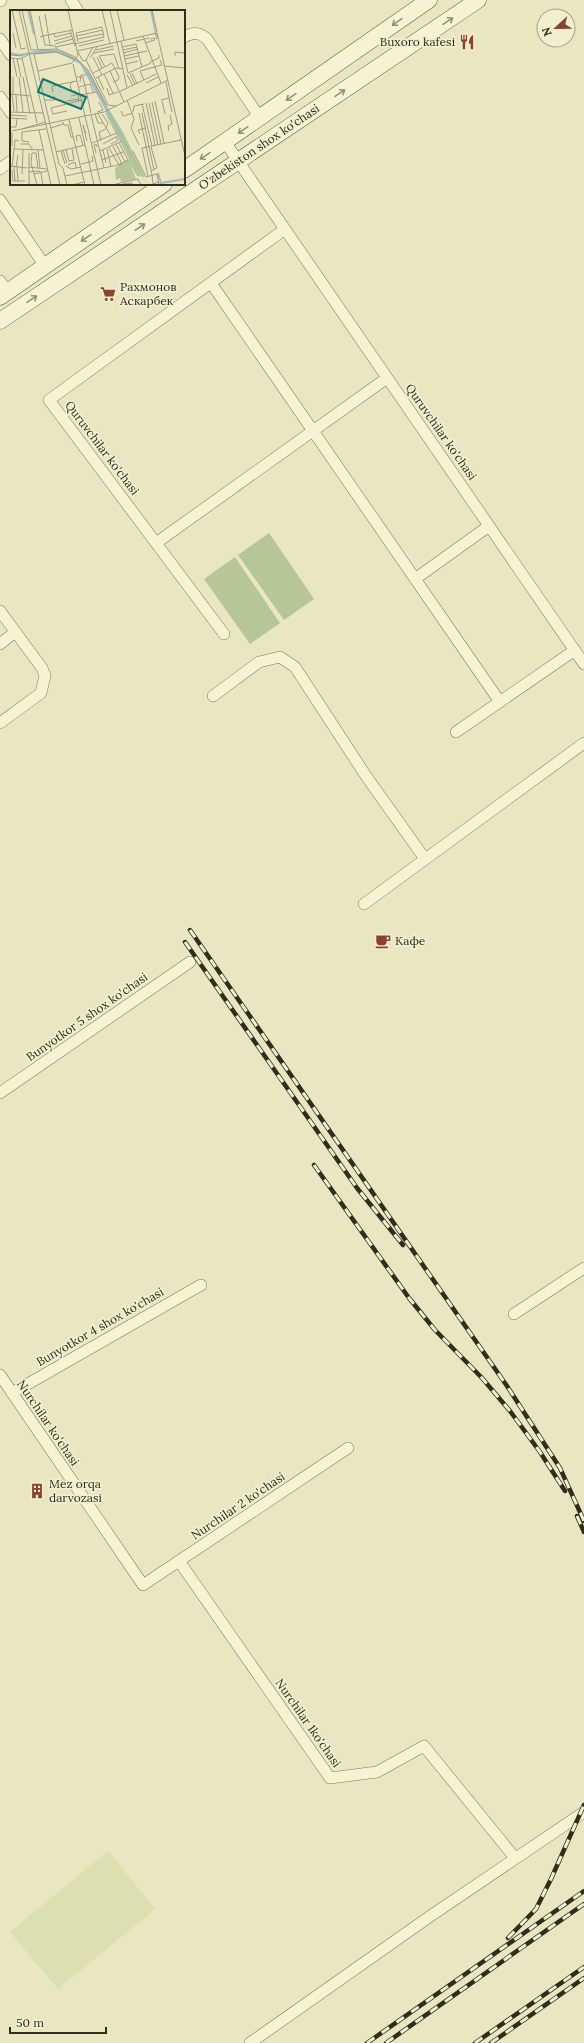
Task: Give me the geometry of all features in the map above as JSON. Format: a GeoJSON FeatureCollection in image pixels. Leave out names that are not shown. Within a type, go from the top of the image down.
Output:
{"type":"FeatureCollection","features":[{"type":"Feature","properties":{"kind":"main road","name":"O'zbekiston shox ko'chasi"},"geometry":{"type":"LineString","coordinates":[[185,169],[430,0]]}},
{"type":"Feature","properties":{"kind":"main road","name":"O'zbekiston shox ko'chasi"},"geometry":{"type":"LineString","coordinates":[[0,321],[478,0]]}},
{"type":"Feature","properties":{"kind":"main road"},"geometry":{"type":"LineString","coordinates":[[3,290],[45,266],[163,185]]}},
{"type":"Feature","properties":{"kind":"street"},"geometry":{"type":"LineString","coordinates":[[70,0],[77,10]]}},
{"type":"Feature","properties":{"kind":"street"},"geometry":{"type":"LineString","coordinates":[[185,37],[196,33],[202,34],[207,39],[260,118]]}},
{"type":"Feature","properties":{"kind":"street"},"geometry":{"type":"LineString","coordinates":[[0,39],[10,54]]}},
{"type":"Feature","properties":{"kind":"street"},"geometry":{"type":"LineString","coordinates":[[0,97],[10,112]]}},
{"type":"Feature","properties":{"kind":"street","name":"Quruvchilar ko'chasi"},"geometry":{"type":"LineString","coordinates":[[225,142],[584,664]]}},
{"type":"Feature","properties":{"kind":"street"},"geometry":{"type":"LineString","coordinates":[[0,169],[10,162]]}},
{"type":"Feature","properties":{"kind":"street"},"geometry":{"type":"LineString","coordinates":[[0,200],[45,266]]}},
{"type":"Feature","properties":{"kind":"street","name":"Quruvchilar ko'chasi"},"geometry":{"type":"LineString","coordinates":[[224,634],[49,400],[285,229]]}},
{"type":"Feature","properties":{"kind":"street"},"geometry":{"type":"LineString","coordinates":[[211,283],[312,432],[500,702]]}},
{"type":"Feature","properties":{"kind":"street"},"geometry":{"type":"LineString","coordinates":[[156,543],[387,378]]}},
{"type":"Feature","properties":{"kind":"street"},"geometry":{"type":"LineString","coordinates":[[415,580],[489,526]]}},
{"type":"Feature","properties":{"kind":"street"},"geometry":{"type":"LineString","coordinates":[[0,611],[42,668],[45,676],[41,693],[0,723]]}},
{"type":"Feature","properties":{"kind":"street"},"geometry":{"type":"LineString","coordinates":[[0,644],[15,632]]}},
{"type":"Feature","properties":{"kind":"street"},"geometry":{"type":"LineString","coordinates":[[456,732],[575,650]]}},
{"type":"Feature","properties":{"kind":"street"},"geometry":{"type":"LineString","coordinates":[[213,696],[259,662],[280,657],[295,666],[366,776],[425,859]]}},
{"type":"Feature","properties":{"kind":"street"},"geometry":{"type":"LineString","coordinates":[[364,904],[584,743]]}},
{"type":"Feature","properties":{"kind":"street","name":"Bunyotkor 5 shox ko'chasi"},"geometry":{"type":"LineString","coordinates":[[0,1093],[190,962]]}},
{"type":"Feature","properties":{"kind":"street"},"geometry":{"type":"LineString","coordinates":[[514,1314],[584,1268]]}},
{"type":"Feature","properties":{"kind":"street","name":"Bunyotkor 4 shox ko'chasi"},"geometry":{"type":"LineString","coordinates":[[12,1393],[201,1285]]}},
{"type":"Feature","properties":{"kind":"street","name":"Nurchilar ko'chasi"},"geometry":{"type":"LineString","coordinates":[[0,1375],[143,1585]]}},
{"type":"Feature","properties":{"kind":"street","name":"Nurchilar 2 ko'chasi"},"geometry":{"type":"LineString","coordinates":[[143,1585],[348,1448]]}},
{"type":"Feature","properties":{"kind":"street","name":"Nurchilar 1ko'chasi"},"geometry":{"type":"LineString","coordinates":[[179,1561],[330,1778],[377,1772],[424,1746],[514,1858]]}},
{"type":"Feature","properties":{"kind":"street"},"geometry":{"type":"LineString","coordinates":[[250,2043],[514,1858],[584,1812]]}},
{"type":"Feature","properties":{"kind":"green space"},"geometry":{"type":"Polygon","coordinates":[[[269,533],[314,599],[284,620],[238,555],[269,533]]]}},
{"type":"Feature","properties":{"kind":"green space"},"geometry":{"type":"Polygon","coordinates":[[[235,557],[280,623],[250,644],[204,579],[235,557]]]}},
{"type":"Feature","properties":{"kind":"green space"},"geometry":{"type":"Polygon","coordinates":[[[108,1851],[155,1909],[58,1989],[10,1932],[108,1851]]]}},
{"type":"Feature","properties":{"kind":"railway"},"geometry":{"type":"LineString","coordinates":[[190,930],[507,1386],[560,1468],[584,1521]]}},
{"type":"Feature","properties":{"kind":"railway"},"geometry":{"type":"LineString","coordinates":[[185,942],[357,1188],[403,1245]]}},
{"type":"Feature","properties":{"kind":"railway"},"geometry":{"type":"LineString","coordinates":[[314,1165],[409,1298],[435,1330],[482,1378],[510,1411],[540,1452],[565,1491]]}},
{"type":"Feature","properties":{"kind":"railway"},"geometry":{"type":"LineString","coordinates":[[577,1516],[584,1532]]}},
{"type":"Feature","properties":{"kind":"railway"},"geometry":{"type":"LineString","coordinates":[[508,1938],[536,1909],[584,1805]]}},
{"type":"Feature","properties":{"kind":"railway"},"geometry":{"type":"LineString","coordinates":[[367,2043],[584,1891]]}},
{"type":"Feature","properties":{"kind":"railway"},"geometry":{"type":"LineString","coordinates":[[386,2043],[584,1904]]}},
{"type":"Feature","properties":{"kind":"railway"},"geometry":{"type":"LineString","coordinates":[[475,2043],[584,1967]]}},
{"type":"Feature","properties":{"kind":"railway"},"geometry":{"type":"LineString","coordinates":[[491,2043],[584,1978]]}},
{"type":"Feature","properties":{"kind":"place","name":"Buxoro kafesi"},"geometry":{"type":"Point","coordinates":[467,42]}},
{"type":"Feature","properties":{"kind":"place","name":"Рахмонов Аскарбек"},"geometry":{"type":"Point","coordinates":[108,294]}},
{"type":"Feature","properties":{"kind":"place","name":"Кафе"},"geometry":{"type":"Point","coordinates":[383,941]}},
{"type":"Feature","properties":{"kind":"place","name":"Mez orqa darvozasi"},"geometry":{"type":"Point","coordinates":[37,1491]}}]}
